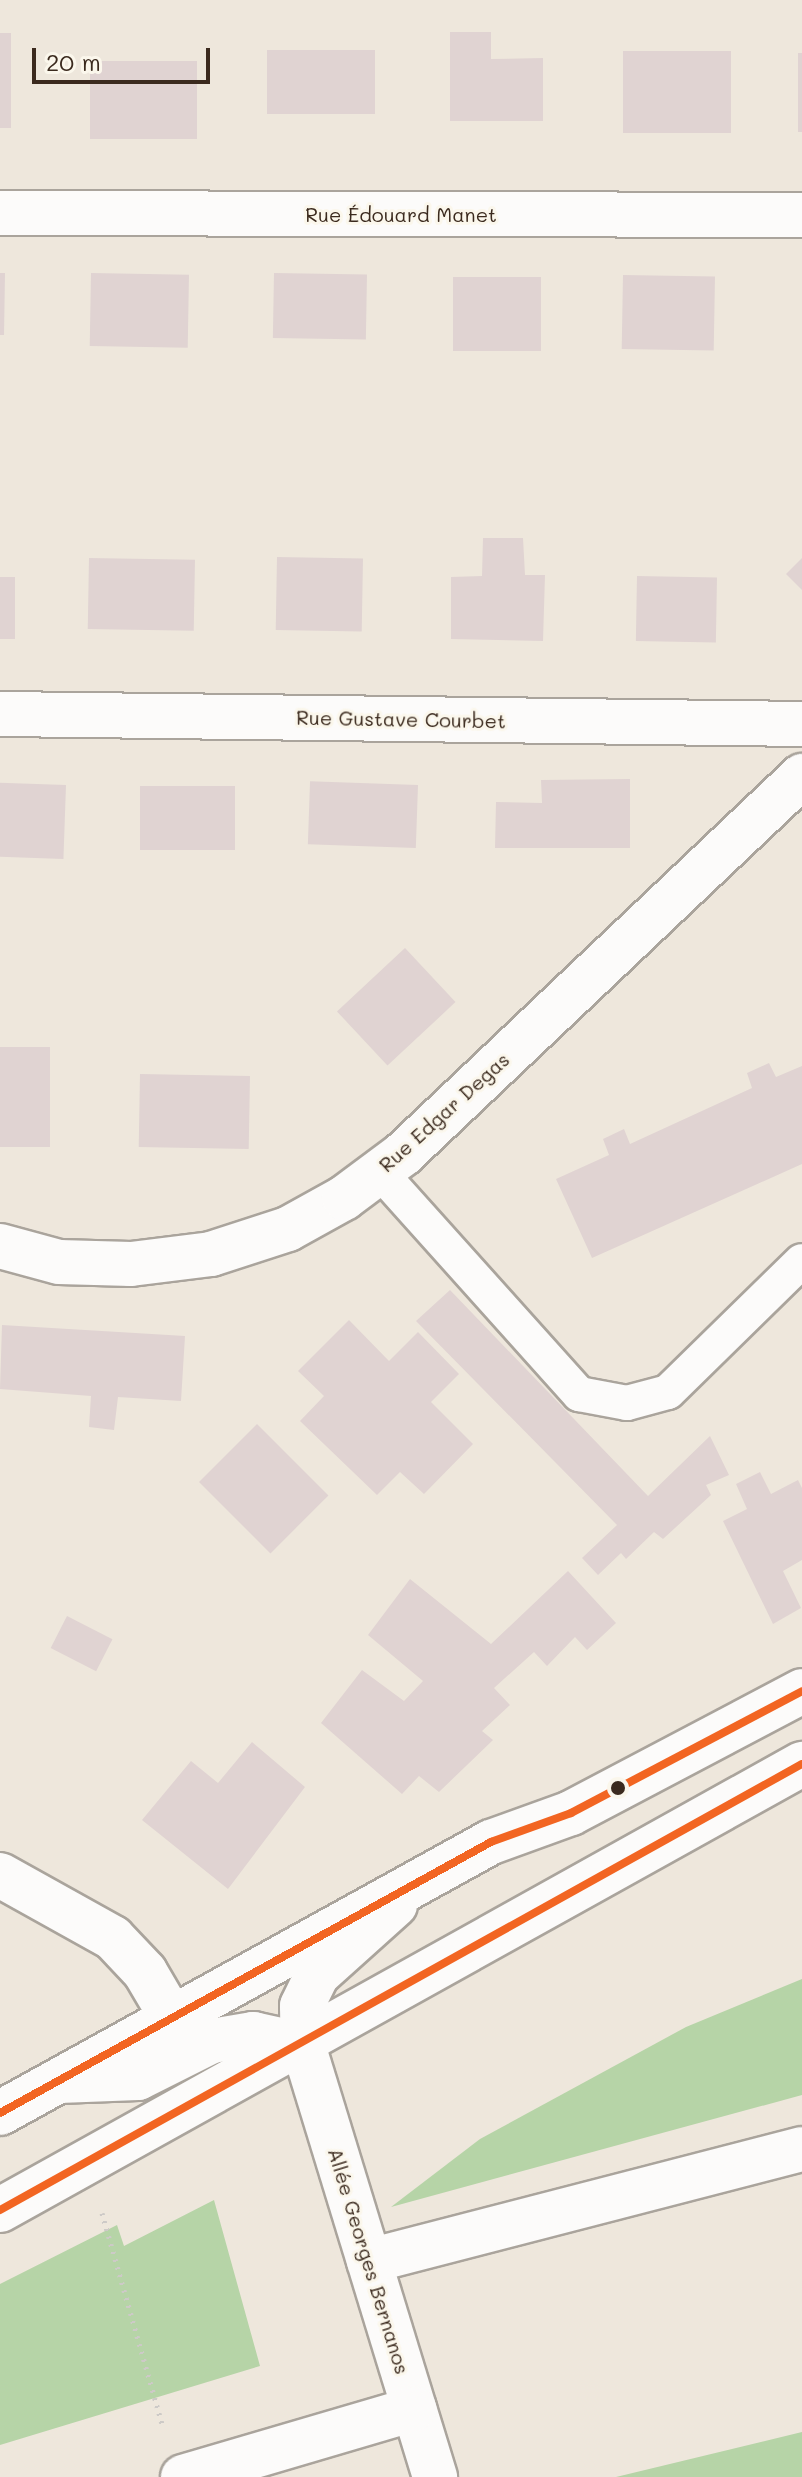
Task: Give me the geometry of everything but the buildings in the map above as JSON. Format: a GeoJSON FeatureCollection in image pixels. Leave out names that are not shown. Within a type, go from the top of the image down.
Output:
{"type":"FeatureCollection","features":[{"type":"Feature","properties":{"kind":"street","name":"Rue Édouard Manet"},"geometry":{"type":"LineString","coordinates":[[0,213],[802,215]]}},
{"type":"Feature","properties":{"kind":"street","name":"Rue Gustave Courbet"},"geometry":{"type":"LineString","coordinates":[[0,714],[802,724]]}},
{"type":"Feature","properties":{"kind":"street","name":"Rue Edgar Degas"},"geometry":{"type":"LineString","coordinates":[[0,1246],[59,1262],[131,1264],[211,1254],[288,1229],[344,1198],[379,1171],[802,776]]}},
{"type":"Feature","properties":{"kind":"street"},"geometry":{"type":"LineString","coordinates":[[0,2113],[491,1842],[571,1813],[802,1691]]}},
{"type":"Feature","properties":{"kind":"street"},"geometry":{"type":"LineString","coordinates":[[0,2210],[303,2045],[802,1764]]}},
{"type":"Feature","properties":{"kind":"street"},"geometry":{"type":"LineString","coordinates":[[0,1875],[113,1938],[145,1972],[172,2018]]}},
{"type":"Feature","properties":{"kind":"street","name":"Allée Georges Bernanos"},"geometry":{"type":"LineString","coordinates":[[424,1879],[317,1975],[302,2006],[303,2045],[435,2477]]}},
{"type":"Feature","properties":{"kind":"street"},"geometry":{"type":"LineString","coordinates":[[59,2081],[138,2078],[212,2041],[253,2034],[303,2045]]}},
{"type":"Feature","properties":{"kind":"street"},"geometry":{"type":"LineString","coordinates":[[369,2261],[802,2149]]}},
{"type":"Feature","properties":{"kind":"street"},"geometry":{"type":"LineString","coordinates":[[183,2477],[414,2409]]}},
{"type":"Feature","properties":{"kind":"lane"},"geometry":{"type":"LineString","coordinates":[[379,1171],[579,1394],[627,1403],[668,1392],[802,1261]]}},
{"type":"Feature","properties":{"kind":"path"},"geometry":{"type":"LineString","coordinates":[[87,2163],[165,2433]]}},
{"type":"Feature","properties":{"kind":"green space"},"geometry":{"type":"Polygon","coordinates":[[[802,1979],[802,2095],[391,2207],[480,2139],[686,2027],[802,1979]]]}},
{"type":"Feature","properties":{"kind":"green space"},"geometry":{"type":"Polygon","coordinates":[[[214,2200],[260,2366],[0,2445],[0,2284],[117,2225],[124,2246],[214,2200]]]}},
{"type":"Feature","properties":{"kind":"green space"},"geometry":{"type":"Polygon","coordinates":[[[802,2432],[802,2477],[616,2477],[802,2432]]]}},
{"type":"Feature","properties":{"kind":"transit line"},"geometry":{"type":"LineString","coordinates":[[0,2113],[491,1842],[571,1813],[802,1691]]}},
{"type":"Feature","properties":{"kind":"transit line"},"geometry":{"type":"LineString","coordinates":[[0,2210],[802,1764]]}}]}
